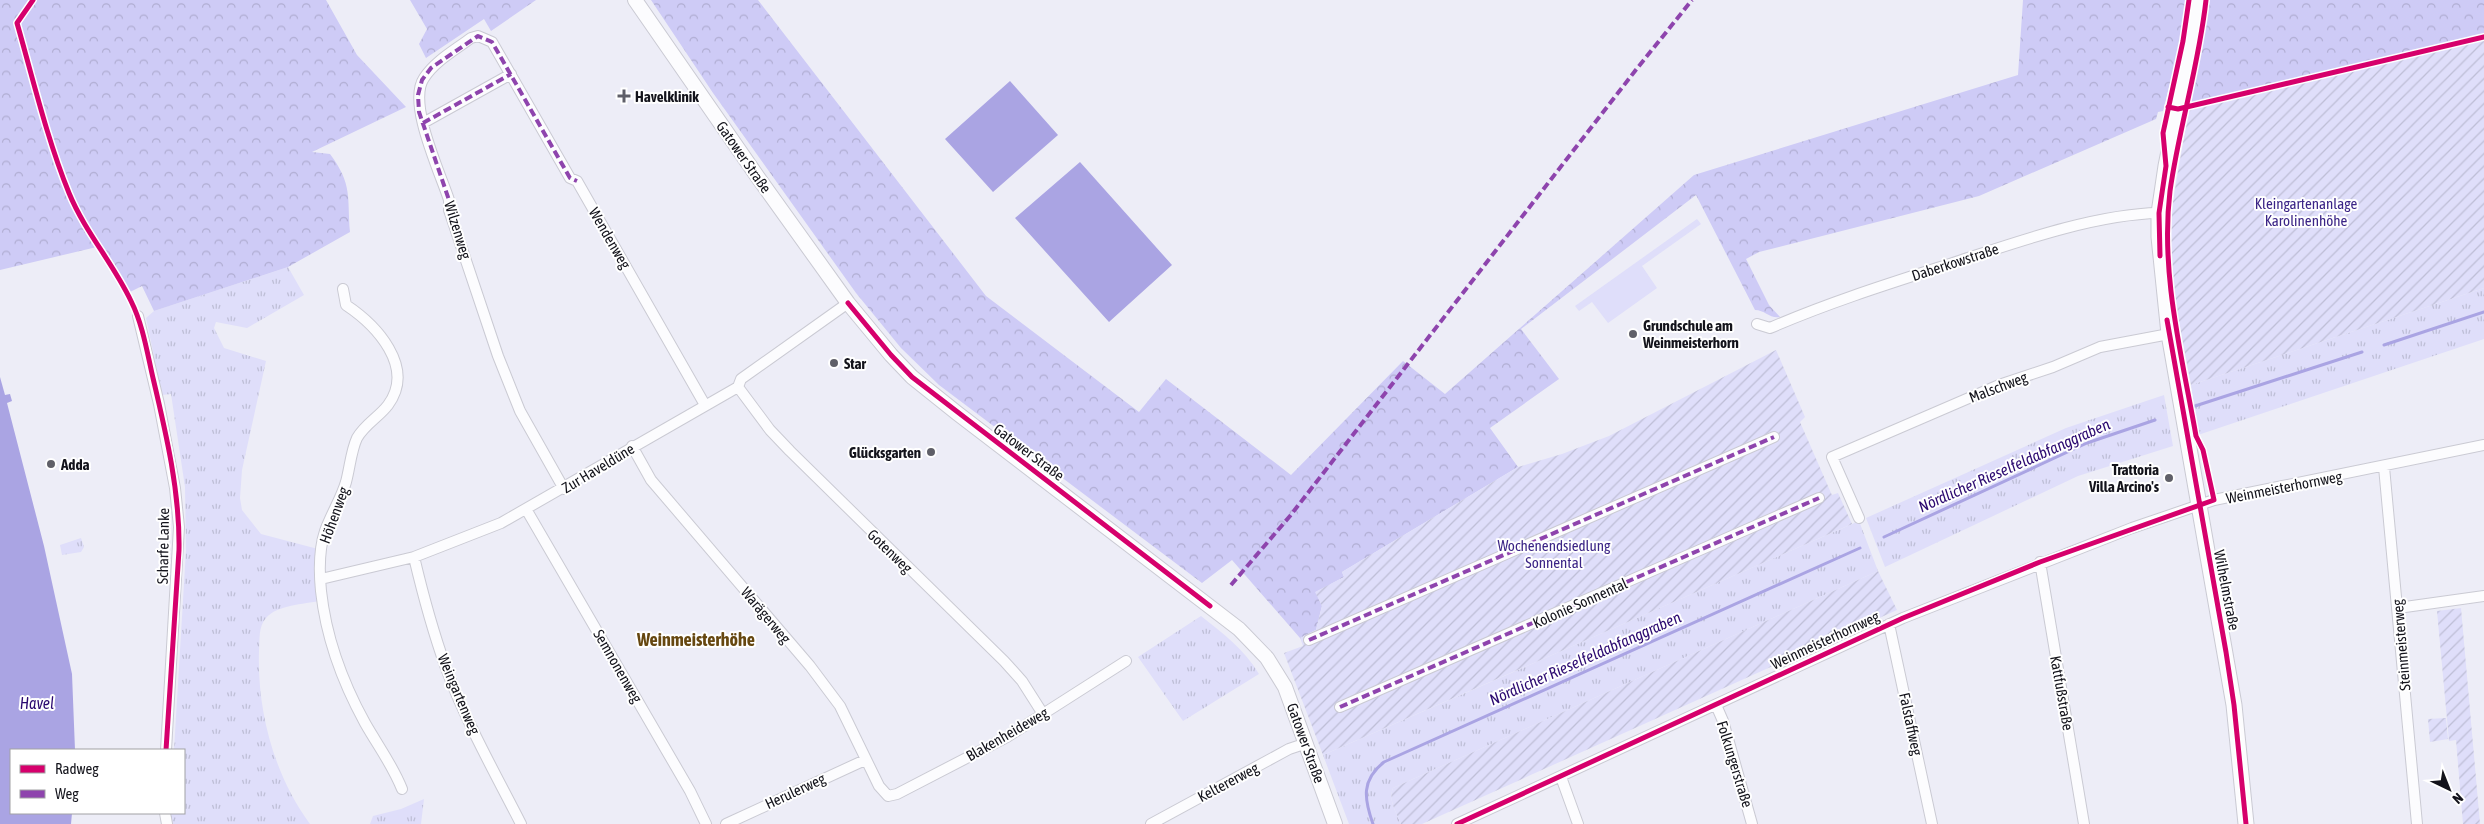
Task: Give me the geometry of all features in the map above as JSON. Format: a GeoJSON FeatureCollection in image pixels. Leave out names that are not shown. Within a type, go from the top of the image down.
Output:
{"type":"FeatureCollection","features":[{"type":"Feature","properties":{"kind":"main road","name":"Gatower Straße"},"geometry":{"type":"LineString","coordinates":[[635,0],[848,303],[884,347],[912,376],[1244,634],[1278,672],[1307,743],[1335,824]]}},
{"type":"Feature","properties":{"kind":"main road","name":"Wilhelmstraße"},"geometry":{"type":"LineString","coordinates":[[2196,0],[2191,42],[2159,214],[2162,284],[2234,706],[2246,824]]}},
{"type":"Feature","properties":{"kind":"street","name":"Wilzenweg"},"geometry":{"type":"LineString","coordinates":[[511,74],[492,42],[478,36],[471,38],[431,68],[422,80],[418,102],[423,123],[449,200],[449,210],[498,356],[520,411],[564,489]]}},
{"type":"Feature","properties":{"kind":"street"},"geometry":{"type":"LineString","coordinates":[[423,123],[511,74]]}},
{"type":"Feature","properties":{"kind":"street","name":"Wendenweg"},"geometry":{"type":"LineString","coordinates":[[511,74],[570,178],[576,181],[605,228],[706,405]]}},
{"type":"Feature","properties":{"kind":"street","name":"Daberkowstraße"},"geometry":{"type":"LineString","coordinates":[[1758,324],[1770,328],[1834,301],[2048,233],[2141,214],[2159,214]]}},
{"type":"Feature","properties":{"kind":"street","name":"Höhenweg"},"geometry":{"type":"LineString","coordinates":[[343,289],[346,305],[368,321],[384,340],[394,359],[396,383],[388,406],[363,429],[357,439],[345,484],[324,532],[320,559],[321,579],[331,637],[345,682],[366,724],[393,766],[402,789]]}},
{"type":"Feature","properties":{"kind":"street","name":"Zur Haveldüne"},"geometry":{"type":"LineString","coordinates":[[321,579],[414,557],[483,531],[526,509],[564,489],[632,446],[738,387],[741,379],[848,303]]}},
{"type":"Feature","properties":{"kind":"street","name":"Scharfe Lanke"},"geometry":{"type":"LineString","coordinates":[[138,316],[159,404],[175,488],[179,526],[166,749]]}},
{"type":"Feature","properties":{"kind":"street","name":"Malschweg"},"geometry":{"type":"LineString","coordinates":[[1859,518],[1832,457],[1999,385],[2053,367],[2100,347],[2170,334]]}},
{"type":"Feature","properties":{"kind":"street","name":"Gotenweg"},"geometry":{"type":"LineString","coordinates":[[738,387],[770,430],[784,445],[1004,661],[1022,681],[1043,714]]}},
{"type":"Feature","properties":{"kind":"street"},"geometry":{"type":"LineString","coordinates":[[1309,640],[1774,437]]}},
{"type":"Feature","properties":{"kind":"street","name":"Warägerweg"},"geometry":{"type":"LineString","coordinates":[[632,446],[651,480],[803,658],[840,706],[857,738],[865,760],[884,793]]}},
{"type":"Feature","properties":{"kind":"street","name":"Weinmeisterhornweg"},"geometry":{"type":"LineString","coordinates":[[1457,824],[1889,624],[2040,562],[2199,505],[2484,446]]}},
{"type":"Feature","properties":{"kind":"street","name":"Steinmeisterweg"},"geometry":{"type":"LineString","coordinates":[[2384,467],[2417,824]]}},
{"type":"Feature","properties":{"kind":"street","name":"Kolonie Sonnental"},"geometry":{"type":"LineString","coordinates":[[1340,707],[1819,498]]}},
{"type":"Feature","properties":{"kind":"street","name":"Semnonenweg"},"geometry":{"type":"LineString","coordinates":[[526,509],[690,791],[706,824]]}},
{"type":"Feature","properties":{"kind":"street","name":"Weingartenweg"},"geometry":{"type":"LineString","coordinates":[[414,557],[429,620],[447,670],[472,729],[521,824]]}},
{"type":"Feature","properties":{"kind":"street","name":"Kattfußstraße"},"geometry":{"type":"LineString","coordinates":[[2040,562],[2084,824]]}},
{"type":"Feature","properties":{"kind":"street"},"geometry":{"type":"LineString","coordinates":[[2398,608],[2484,596]]}},
{"type":"Feature","properties":{"kind":"street","name":"Falstaffweg"},"geometry":{"type":"LineString","coordinates":[[1889,624],[1932,824]]}},
{"type":"Feature","properties":{"kind":"street","name":"Blakenheideweg"},"geometry":{"type":"LineString","coordinates":[[884,793],[888,796],[897,794],[1007,737],[1126,662]]}},
{"type":"Feature","properties":{"kind":"street","name":"Folkungerstraße"},"geometry":{"type":"LineString","coordinates":[[1716,705],[1723,721],[1752,824]]}},
{"type":"Feature","properties":{"kind":"street","name":"Keltererweg"},"geometry":{"type":"LineString","coordinates":[[1151,824],[1289,750],[1307,743]]}},
{"type":"Feature","properties":{"kind":"street","name":"Herulerweg"},"geometry":{"type":"LineString","coordinates":[[726,824],[800,788],[865,760]]}},
{"type":"Feature","properties":{"kind":"street"},"geometry":{"type":"LineString","coordinates":[[1561,777],[1578,824]]}},
{"type":"Feature","properties":{"kind":"green space"},"geometry":{"type":"Polygon","coordinates":[[[0,0],[326,0],[357,55],[406,107],[312,152],[330,154],[342,174],[348,192],[350,232],[288,267],[154,311],[142,286],[128,293],[115,266],[101,246],[0,270],[0,0]]]}},
{"type":"Feature","properties":{"kind":"green space"},"geometry":{"type":"Polygon","coordinates":[[[410,0],[536,0],[491,31],[484,19],[426,58],[419,44],[427,29],[410,0]]]}},
{"type":"Feature","properties":{"kind":"green space"},"geometry":{"type":"Polygon","coordinates":[[[651,0],[758,0],[986,296],[1139,412],[1166,379],[1291,475],[1403,361],[1445,394],[1694,175],[2018,75],[2023,0],[2186,0],[2182,36],[2163,111],[2158,112],[2156,119],[1979,196],[1759,252],[1746,259],[1769,305],[1780,317],[1773,317],[1762,311],[1755,310],[1696,195],[1521,329],[1559,379],[1490,428],[1518,467],[1342,572],[1344,577],[1316,592],[1322,606],[1316,630],[1300,638],[1232,560],[1202,583],[939,385],[901,348],[856,293],[713,93],[651,0]]]}},
{"type":"Feature","properties":{"kind":"green space"},"geometry":{"type":"Polygon","coordinates":[[[2209,0],[2484,0],[2484,37],[2190,104],[2209,0]]]}},
{"type":"Feature","properties":{"kind":"green space","name":"Kleingartenanlage Karolinenhöhe"},"geometry":{"type":"Polygon","coordinates":[[[2484,37],[2484,288],[2191,385],[2175,302],[2168,230],[2189,108],[2484,37]]]}},
{"type":"Feature","properties":{"kind":"green space"},"geometry":{"type":"Polygon","coordinates":[[[1697,219],[1701,224],[1642,266],[1657,288],[1608,323],[1592,302],[1579,311],[1575,306],[1697,219]]]}},
{"type":"Feature","properties":{"kind":"green space"},"geometry":{"type":"Polygon","coordinates":[[[288,267],[304,295],[247,328],[216,322],[214,328],[224,348],[266,361],[242,470],[240,498],[242,510],[261,534],[318,549],[320,601],[277,610],[266,618],[260,634],[259,651],[261,696],[270,742],[287,785],[297,805],[310,824],[171,824],[169,814],[185,814],[185,749],[174,749],[186,550],[185,487],[171,394],[162,395],[146,318],[154,311],[288,267]]]}},
{"type":"Feature","properties":{"kind":"green space"},"geometry":{"type":"Polygon","coordinates":[[[2484,288],[2484,339],[2198,435],[2191,385],[2484,288]]]}},
{"type":"Feature","properties":{"kind":"green space","name":"Wochenendsiedlung Sonnental"},"geometry":{"type":"Polygon","coordinates":[[[1776,350],[1805,417],[1800,422],[1831,493],[1832,495],[1838,493],[1852,524],[1323,755],[1284,653],[1303,646],[1300,638],[1316,630],[1322,606],[1315,592],[1344,577],[1342,572],[1518,467],[1562,454],[1609,436],[1776,350]]]}},
{"type":"Feature","properties":{"kind":"green space"},"geometry":{"type":"Polygon","coordinates":[[[2164,395],[2173,446],[2078,476],[1885,567],[1866,518],[2066,428],[2164,395]]]}},
{"type":"Feature","properties":{"kind":"green space"},"geometry":{"type":"Polygon","coordinates":[[[1859,521],[1878,571],[1393,788],[1392,802],[1401,824],[1349,824],[1323,755],[1859,521]]]}},
{"type":"Feature","properties":{"kind":"green space"},"geometry":{"type":"Polygon","coordinates":[[[81,538],[84,547],[81,552],[62,555],[60,545],[81,538]]]}},
{"type":"Feature","properties":{"kind":"green space"},"geometry":{"type":"Polygon","coordinates":[[[1878,571],[1897,610],[1422,824],[1401,824],[1392,802],[1393,788],[1878,571]]]}},
{"type":"Feature","properties":{"kind":"green space"},"geometry":{"type":"Polygon","coordinates":[[[2461,608],[2480,824],[2463,824],[2456,740],[2449,741],[2437,611],[2461,608]]]}},
{"type":"Feature","properties":{"kind":"green space"},"geometry":{"type":"Polygon","coordinates":[[[1201,616],[1240,649],[1259,674],[1183,721],[1138,657],[1201,616]]]}},
{"type":"Feature","properties":{"kind":"green space"},"geometry":{"type":"Polygon","coordinates":[[[2446,718],[2448,739],[2430,742],[2428,719],[2446,718]]]}},
{"type":"Feature","properties":{"kind":"green space"},"geometry":{"type":"Polygon","coordinates":[[[424,799],[421,824],[370,824],[373,816],[401,809],[424,799]]]}},
{"type":"Feature","properties":{"kind":"water"},"geometry":{"type":"Polygon","coordinates":[[[1010,81],[1058,135],[993,192],[945,139],[1010,81]]]}},
{"type":"Feature","properties":{"kind":"water"},"geometry":{"type":"Polygon","coordinates":[[[1080,162],[1172,265],[1109,322],[1015,218],[1080,162]]]}},
{"type":"Feature","properties":{"kind":"water","name":"Havel"},"geometry":{"type":"Polygon","coordinates":[[[0,377],[5,395],[10,394],[12,401],[7,403],[44,546],[72,674],[75,749],[10,749],[10,814],[72,814],[71,824],[0,824],[0,377]]]}},
{"type":"Feature","properties":{"kind":"waterway","name":"Nördlicher Rieselfeldabfanggraben"},"geometry":{"type":"LineString","coordinates":[[2384,345],[2484,312]]}},
{"type":"Feature","properties":{"kind":"waterway","name":"Nördlicher Rieselfeldabfanggraben"},"geometry":{"type":"LineString","coordinates":[[2192,407],[2362,352]]}},
{"type":"Feature","properties":{"kind":"waterway","name":"Nördlicher Rieselfeldabfanggraben"},"geometry":{"type":"LineString","coordinates":[[1884,537],[2087,443],[2155,420]]}},
{"type":"Feature","properties":{"kind":"waterway","name":"Nördlicher Rieselfeldabfanggraben"},"geometry":{"type":"LineString","coordinates":[[1373,824],[1366,798],[1366,790],[1371,776],[1384,762],[1860,548]]}},
{"type":"Feature","properties":{"kind":"marked path"},"geometry":{"type":"LineString","coordinates":[[1231,585],[1290,516],[1692,0]]}},
{"type":"Feature","properties":{"kind":"marked path"},"geometry":{"type":"LineString","coordinates":[[449,210],[449,200],[419,112],[418,95],[422,80],[431,68],[478,36],[492,42],[570,178],[577,181]]}},
{"type":"Feature","properties":{"kind":"marked path"},"geometry":{"type":"LineString","coordinates":[[423,123],[511,74]]}},
{"type":"Feature","properties":{"kind":"marked path"},"geometry":{"type":"LineString","coordinates":[[1309,640],[1774,437]]}},
{"type":"Feature","properties":{"kind":"marked path"},"geometry":{"type":"LineString","coordinates":[[1340,707],[1819,498]]}},
{"type":"Feature","properties":{"kind":"cycle path"},"geometry":{"type":"LineString","coordinates":[[33,0],[17,23],[47,130],[69,193],[91,234],[124,287],[139,320],[163,420],[175,485],[179,550],[166,749]]}},
{"type":"Feature","properties":{"kind":"cycle path"},"geometry":{"type":"LineString","coordinates":[[2160,256],[2159,213],[2166,166],[2163,133],[2183,41],[2189,0]]}},
{"type":"Feature","properties":{"kind":"cycle path"},"geometry":{"type":"LineString","coordinates":[[1457,824],[1903,618],[2040,562],[2214,500],[2203,450],[2196,436],[2174,314],[2168,253],[2170,191],[2178,143],[2199,48],[2206,0]]}},
{"type":"Feature","properties":{"kind":"cycle path"},"geometry":{"type":"LineString","coordinates":[[2168,107],[2178,109],[2484,37]]}},
{"type":"Feature","properties":{"kind":"cycle path"},"geometry":{"type":"LineString","coordinates":[[848,303],[912,377],[1210,606]]}},
{"type":"Feature","properties":{"kind":"cycle path"},"geometry":{"type":"LineString","coordinates":[[2167,320],[2226,652],[2234,705],[2246,824]]}},
{"type":"Feature","properties":{"kind":"place","name":"Havelklinik"},"geometry":{"type":"Point","coordinates":[624,96]}},
{"type":"Feature","properties":{"kind":"place","name":"Grundschule am Weinmeisterhorn"},"geometry":{"type":"Point","coordinates":[1633,334]}},
{"type":"Feature","properties":{"kind":"place","name":"Star"},"geometry":{"type":"Point","coordinates":[834,363]}},
{"type":"Feature","properties":{"kind":"place","name":"Glücksgarten"},"geometry":{"type":"Point","coordinates":[931,452]}},
{"type":"Feature","properties":{"kind":"place","name":"Adda"},"geometry":{"type":"Point","coordinates":[51,464]}},
{"type":"Feature","properties":{"kind":"place","name":"Trattoria Villa Arcino's"},"geometry":{"type":"Point","coordinates":[2169,478]}},
{"type":"Feature","properties":{"kind":"district","name":"Weinmeisterhöhe"},"geometry":{"type":"Point","coordinates":[696,639]}}]}
